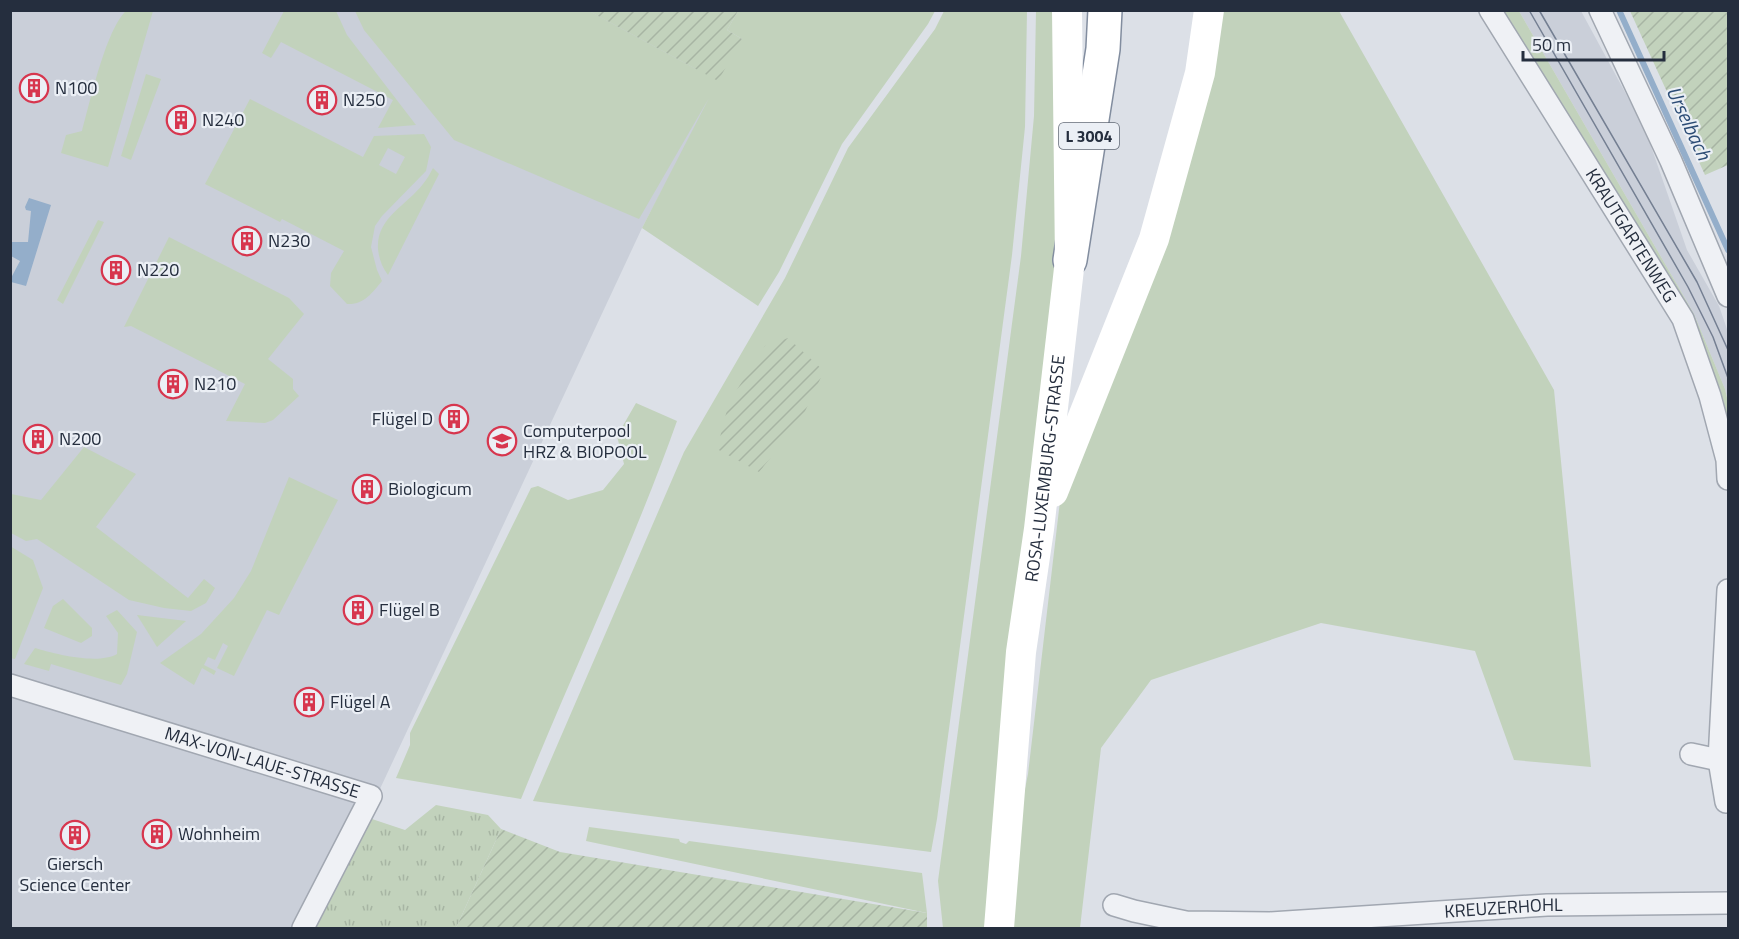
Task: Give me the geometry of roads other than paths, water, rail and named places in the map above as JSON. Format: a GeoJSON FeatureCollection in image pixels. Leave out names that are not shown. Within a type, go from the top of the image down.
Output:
{"type":"FeatureCollection","features":[{"type":"Feature","properties":{"kind":"highway","name":"ROSA-LUXEMBURG-STRASSE"},"geometry":{"type":"LineString","coordinates":[[1070,260],[1103,49],[1105,10]]}},
{"type":"Feature","properties":{"kind":"main road"},"geometry":{"type":"LineString","coordinates":[[1067,10],[1070,260]]}},
{"type":"Feature","properties":{"kind":"main road"},"geometry":{"type":"LineString","coordinates":[[1039,529],[1154,239],[1200,74],[1209,10]]}},
{"type":"Feature","properties":{"kind":"main road","name":"ROSA-LUXEMBURG-STRASSE"},"geometry":{"type":"LineString","coordinates":[[999,928],[1021,652],[1039,529],[1070,260]]}},
{"type":"Feature","properties":{"kind":"street","name":"KRAUTGARTENWEG"},"geometry":{"type":"LineString","coordinates":[[1490,10],[1683,320],[1710,396],[1727,460],[1728,479]]}},
{"type":"Feature","properties":{"kind":"street"},"geometry":{"type":"LineString","coordinates":[[1600,10],[1671,161],[1728,296]]}},
{"type":"Feature","properties":{"kind":"street"},"geometry":{"type":"LineString","coordinates":[[1726,802],[1719,760],[1728,590]]}},
{"type":"Feature","properties":{"kind":"street","name":"MAX-VON-LAUE-STRASSE"},"geometry":{"type":"LineString","coordinates":[[10,685],[371,795],[303,928]]}},
{"type":"Feature","properties":{"kind":"street"},"geometry":{"type":"LineString","coordinates":[[1690,754],[1719,760]]}},
{"type":"Feature","properties":{"kind":"street","name":"KREUZERHOHL"},"geometry":{"type":"LineString","coordinates":[[1130,915],[1186,922],[1270,923],[1547,905],[1728,903]]}},
{"type":"Feature","properties":{"kind":"water"},"geometry":{"type":"Polygon","coordinates":[[[29,198],[51,205],[26,286],[11,282],[20,261],[11,256],[10,242],[28,242],[31,211],[26,210],[25,207],[29,198]]]}},
{"type":"Feature","properties":{"kind":"waterway","name":"Urselbach"},"geometry":{"type":"LineString","coordinates":[[1619,10],[1728,250]]}},
{"type":"Feature","properties":{"kind":"tram line"},"geometry":{"type":"LineString","coordinates":[[1529,10],[1688,287],[1713,337],[1728,378]]}},
{"type":"Feature","properties":{"kind":"tram line"},"geometry":{"type":"LineString","coordinates":[[1539,10],[1697,282],[1728,350]]}},
{"type":"Feature","properties":{"kind":"place","name":"N100"},"geometry":{"type":"Point","coordinates":[34,88]}},
{"type":"Feature","properties":{"kind":"place","name":"N250"},"geometry":{"type":"Point","coordinates":[322,100]}},
{"type":"Feature","properties":{"kind":"place","name":"N240"},"geometry":{"type":"Point","coordinates":[181,120]}},
{"type":"Feature","properties":{"kind":"place","name":"N230"},"geometry":{"type":"Point","coordinates":[247,241]}},
{"type":"Feature","properties":{"kind":"place","name":"N220"},"geometry":{"type":"Point","coordinates":[116,270]}},
{"type":"Feature","properties":{"kind":"place","name":"N210"},"geometry":{"type":"Point","coordinates":[173,384]}},
{"type":"Feature","properties":{"kind":"place","name":"Flügel D"},"geometry":{"type":"Point","coordinates":[454,419]}},
{"type":"Feature","properties":{"kind":"place","name":"N200"},"geometry":{"type":"Point","coordinates":[38,439]}},
{"type":"Feature","properties":{"kind":"place","name":"Computerpool HRZ & BIOPOOL"},"geometry":{"type":"Point","coordinates":[502,441]}},
{"type":"Feature","properties":{"kind":"place","name":"Biologicum"},"geometry":{"type":"Point","coordinates":[367,489]}},
{"type":"Feature","properties":{"kind":"place","name":"Flügel B"},"geometry":{"type":"Point","coordinates":[358,610]}},
{"type":"Feature","properties":{"kind":"place","name":"Flügel A"},"geometry":{"type":"Point","coordinates":[309,702]}},
{"type":"Feature","properties":{"kind":"place","name":"Wohnheim"},"geometry":{"type":"Point","coordinates":[157,834]}},
{"type":"Feature","properties":{"kind":"place","name":"Giersch Science Center"},"geometry":{"type":"Point","coordinates":[75,835]}}]}
